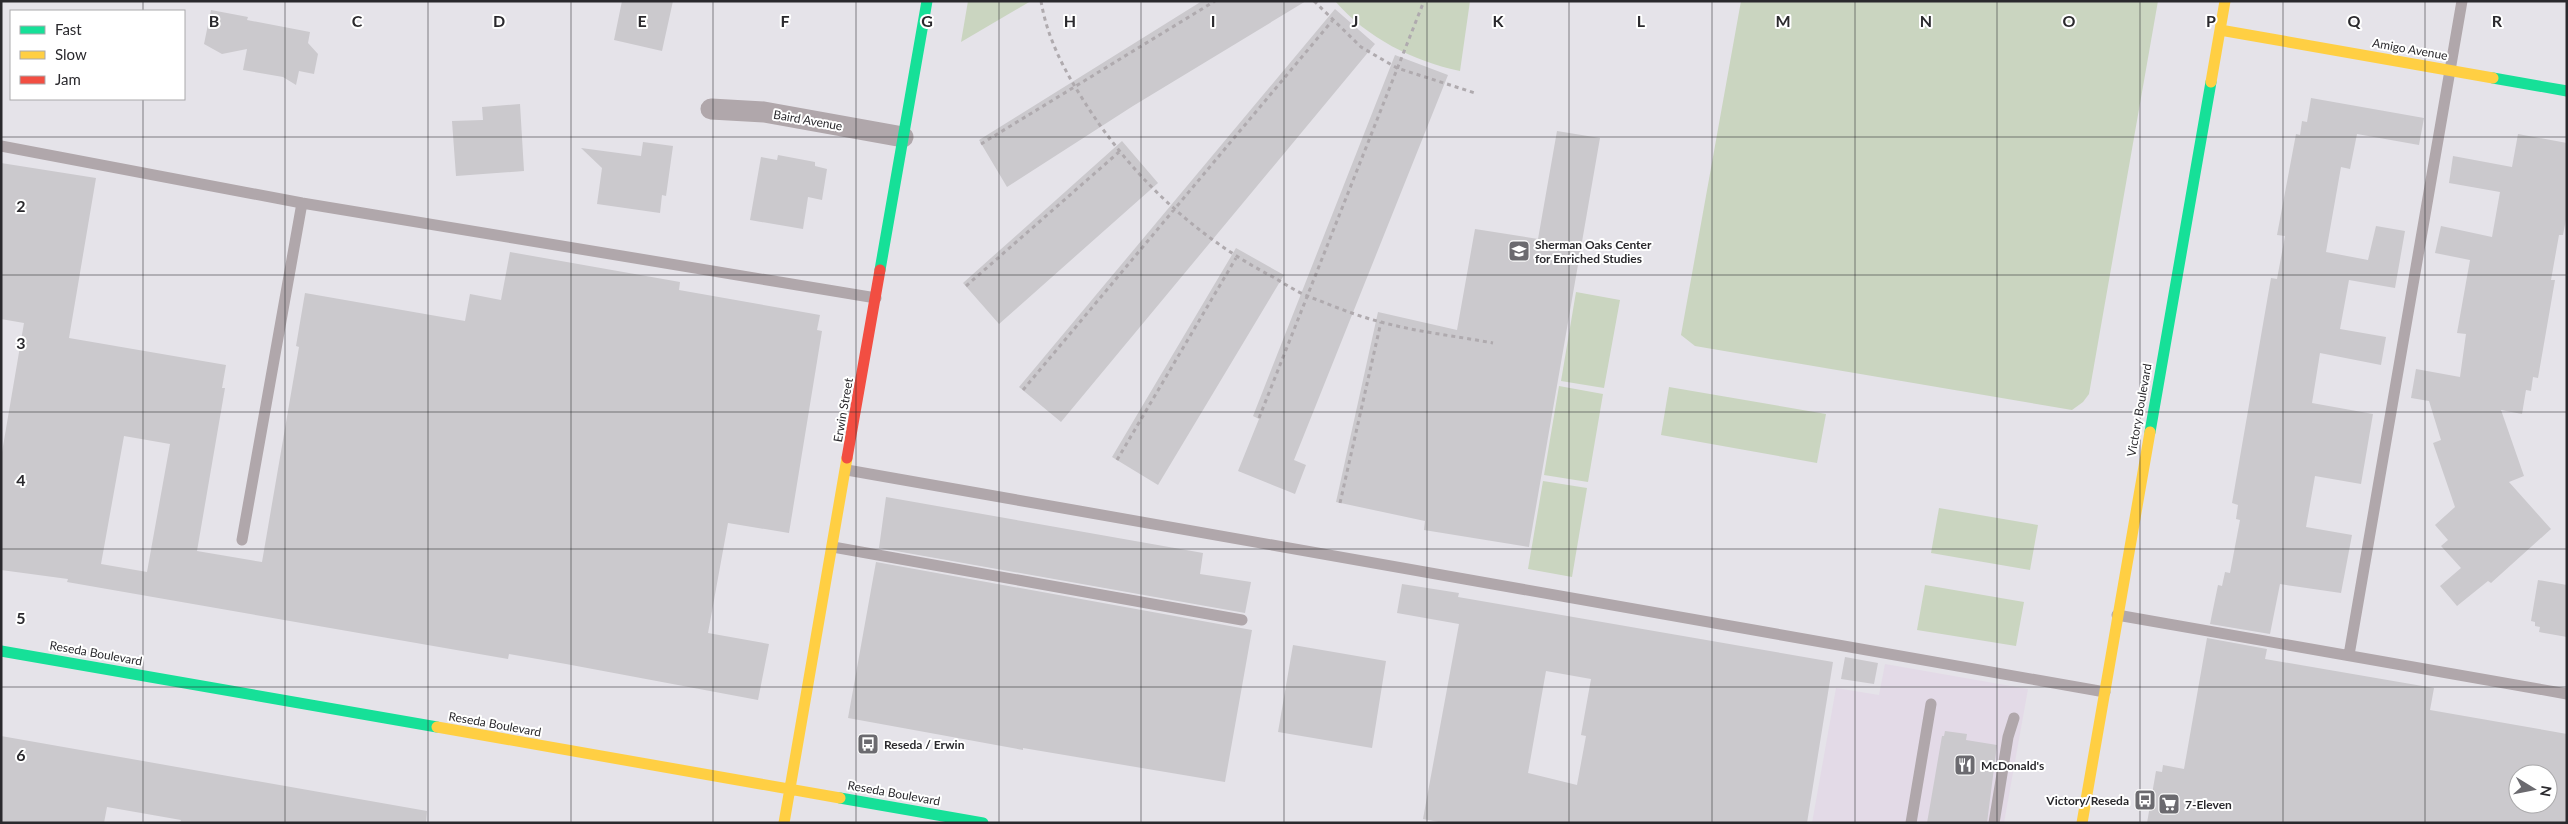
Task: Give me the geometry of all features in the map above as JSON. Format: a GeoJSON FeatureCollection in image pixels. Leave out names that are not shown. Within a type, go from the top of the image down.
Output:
{"type":"FeatureCollection","features":[{"type":"Feature","properties":{"kind":"main road","name":"Erwin Street"},"geometry":{"type":"LineString","coordinates":[[784,823],[847,470],[926,1]]}},
{"type":"Feature","properties":{"kind":"main road","name":"Victory Boulevard"},"geometry":{"type":"LineString","coordinates":[[2082,823],[2225,1]]}},
{"type":"Feature","properties":{"kind":"main road","name":"Amigo Avenue"},"geometry":{"type":"LineString","coordinates":[[2220,30],[2567,91]]}},
{"type":"Feature","properties":{"kind":"main road","name":"Reseda Boulevard"},"geometry":{"type":"LineString","coordinates":[[1,651],[983,823]]}},
{"type":"Feature","properties":{"kind":"street","name":"Baird Avenue"},"geometry":{"type":"LineString","coordinates":[[712,109],[764,112],[903,137]]}},
{"type":"Feature","properties":{"kind":"lane"},"geometry":{"type":"LineString","coordinates":[[2349,655],[2462,1]]}},
{"type":"Feature","properties":{"kind":"lane"},"geometry":{"type":"LineString","coordinates":[[1,146],[302,203],[876,298]]}},
{"type":"Feature","properties":{"kind":"lane"},"geometry":{"type":"LineString","coordinates":[[242,540],[302,203]]}},
{"type":"Feature","properties":{"kind":"lane"},"geometry":{"type":"LineString","coordinates":[[847,470],[2105,692]]}},
{"type":"Feature","properties":{"kind":"lane"},"geometry":{"type":"LineString","coordinates":[[833,547],[1242,620]]}},
{"type":"Feature","properties":{"kind":"lane"},"geometry":{"type":"LineString","coordinates":[[2117,615],[2567,694]]}},
{"type":"Feature","properties":{"kind":"lane"},"geometry":{"type":"LineString","coordinates":[[1911,823],[1931,704]]}},
{"type":"Feature","properties":{"kind":"lane"},"geometry":{"type":"LineString","coordinates":[[1994,823],[2008,737],[2014,718]]}},
{"type":"Feature","properties":{"kind":"path"},"geometry":{"type":"LineString","coordinates":[[1041,1],[1045,24],[1058,57],[1075,87],[1119,152],[1133,170],[1175,210],[1236,258],[1308,296],[1381,322],[1493,343]]}},
{"type":"Feature","properties":{"kind":"path"},"geometry":{"type":"LineString","coordinates":[[981,144],[1215,1]]}},
{"type":"Feature","properties":{"kind":"path"},"geometry":{"type":"LineString","coordinates":[[1314,1],[1332,21],[1361,47],[1397,68],[1475,93]]}},
{"type":"Feature","properties":{"kind":"path"},"geometry":{"type":"LineString","coordinates":[[1258,418],[1424,1]]}},
{"type":"Feature","properties":{"kind":"path"},"geometry":{"type":"LineString","coordinates":[[1023,390],[1332,21]]}},
{"type":"Feature","properties":{"kind":"path"},"geometry":{"type":"LineString","coordinates":[[966,286],[1119,152]]}},
{"type":"Feature","properties":{"kind":"path"},"geometry":{"type":"LineString","coordinates":[[1117,460],[1236,258]]}},
{"type":"Feature","properties":{"kind":"path"},"geometry":{"type":"LineString","coordinates":[[1340,503],[1381,322]]}},
{"type":"Feature","properties":{"kind":"shaded area"},"geometry":{"type":"Polygon","coordinates":[[[1885,664],[2028,689],[2004,823],[1812,823],[1836,688],[1879,695],[1885,664]]]}},
{"type":"Feature","properties":{"kind":"green space"},"geometry":{"type":"Polygon","coordinates":[[[968,1],[1031,1],[961,42],[968,1]]]}},
{"type":"Feature","properties":{"kind":"green space"},"geometry":{"type":"Polygon","coordinates":[[[1335,1],[1470,1],[1460,71],[1425,61],[1392,46],[1361,26],[1335,1]]]}},
{"type":"Feature","properties":{"kind":"green space"},"geometry":{"type":"Polygon","coordinates":[[[1741,1],[2158,1],[2089,394],[2083,402],[2072,410],[1695,346],[1681,335],[1741,1]]]}},
{"type":"Feature","properties":{"kind":"green space"},"geometry":{"type":"Polygon","coordinates":[[[1576,292],[1620,300],[1604,388],[1561,381],[1576,292]]]}},
{"type":"Feature","properties":{"kind":"green space"},"geometry":{"type":"Polygon","coordinates":[[[1559,386],[1603,394],[1588,482],[1544,475],[1559,386]]]}},
{"type":"Feature","properties":{"kind":"green space"},"geometry":{"type":"Polygon","coordinates":[[[1669,387],[1826,414],[1817,463],[1661,435],[1669,387]]]}},
{"type":"Feature","properties":{"kind":"green space"},"geometry":{"type":"Polygon","coordinates":[[[1543,481],[1587,488],[1572,577],[1528,569],[1543,481]]]}},
{"type":"Feature","properties":{"kind":"green space"},"geometry":{"type":"Polygon","coordinates":[[[1939,508],[2038,525],[2030,570],[1931,553],[1939,508]]]}},
{"type":"Feature","properties":{"kind":"green space"},"geometry":{"type":"Polygon","coordinates":[[[1925,585],[2024,602],[2016,646],[1917,630],[1925,585]]]}},
{"type":"Feature","properties":{"kind":"building"},"geometry":{"type":"Polygon","coordinates":[[[622,1],[673,1],[662,51],[614,40],[622,1]]]}},
{"type":"Feature","properties":{"kind":"building"},"geometry":{"type":"Polygon","coordinates":[[[1202,1],[1306,1],[1133,106],[1007,187],[979,140],[1202,1]]]}},
{"type":"Feature","properties":{"kind":"building"},"geometry":{"type":"Polygon","coordinates":[[[1335,9],[1375,44],[1061,422],[1019,387],[1335,9]]]}},
{"type":"Feature","properties":{"kind":"building"},"geometry":{"type":"Polygon","coordinates":[[[211,10],[248,17],[247,20],[310,32],[308,43],[318,54],[314,74],[299,71],[296,85],[283,77],[243,70],[247,49],[222,54],[204,44],[211,10]]]}},
{"type":"Feature","properties":{"kind":"building"},"geometry":{"type":"Polygon","coordinates":[[[1395,55],[1448,75],[1294,460],[1306,465],[1295,494],[1238,471],[1259,419],[1253,416],[1395,55]]]}},
{"type":"Feature","properties":{"kind":"building"},"geometry":{"type":"Polygon","coordinates":[[[2311,98],[2424,118],[2419,145],[2357,134],[2350,169],[2341,167],[2326,252],[2368,260],[2376,226],[2405,231],[2395,288],[2349,280],[2340,329],[2386,337],[2381,365],[2320,353],[2312,403],[2373,414],[2361,484],[2315,476],[2306,527],[2352,535],[2341,593],[2280,584],[2270,634],[2210,624],[2218,585],[2222,586],[2225,572],[2230,573],[2240,520],[2236,519],[2238,505],[2232,503],[2271,278],[2277,279],[2285,236],[2277,235],[2296,134],[2300,135],[2302,121],[2307,122],[2311,98]]]}},
{"type":"Feature","properties":{"kind":"building"},"geometry":{"type":"Polygon","coordinates":[[[520,104],[524,171],[456,176],[452,121],[483,120],[482,107],[520,104]]]}},
{"type":"Feature","properties":{"kind":"building"},"geometry":{"type":"Polygon","coordinates":[[[1557,131],[1600,138],[1529,547],[1424,530],[1425,521],[1336,502],[1378,312],[1457,330],[1475,229],[1538,239],[1557,131]]]}},
{"type":"Feature","properties":{"kind":"building"},"geometry":{"type":"Polygon","coordinates":[[[2518,134],[2567,143],[2567,214],[2563,235],[2559,235],[2551,280],[2555,280],[2538,378],[2533,377],[2531,391],[2526,390],[2522,414],[2501,410],[2524,476],[2509,482],[2551,529],[2491,583],[2488,581],[2457,606],[2440,586],[2461,568],[2441,546],[2448,540],[2435,525],[2455,507],[2433,443],[2441,440],[2429,401],[2411,398],[2416,369],[2460,377],[2466,334],[2457,333],[2470,260],[2435,253],[2441,226],[2492,237],[2500,192],[2449,183],[2453,156],[2512,167],[2518,134]]]}},
{"type":"Feature","properties":{"kind":"building"},"geometry":{"type":"Polygon","coordinates":[[[1122,141],[1158,183],[999,324],[963,283],[1122,141]]]}},
{"type":"Feature","properties":{"kind":"building"},"geometry":{"type":"Polygon","coordinates":[[[643,142],[673,146],[666,196],[662,195],[660,213],[597,204],[602,168],[581,148],[641,156],[643,142]]]}},
{"type":"Feature","properties":{"kind":"building"},"geometry":{"type":"Polygon","coordinates":[[[778,155],[815,162],[815,166],[827,169],[822,200],[808,197],[803,229],[750,220],[761,157],[777,160],[778,155]]]}},
{"type":"Feature","properties":{"kind":"building"},"geometry":{"type":"Polygon","coordinates":[[[1,163],[96,178],[69,338],[226,365],[222,388],[225,388],[197,551],[262,562],[299,347],[296,346],[305,293],[465,321],[470,294],[501,300],[510,252],[680,282],[679,290],[820,315],[817,330],[822,331],[789,533],[728,523],[708,633],[769,644],[758,700],[509,654],[508,659],[67,582],[68,579],[1,570],[1,458],[24,323],[1,319],[1,163]],[[124,436],[101,564],[147,572],[170,444],[124,436]]]}},
{"type":"Feature","properties":{"kind":"building"},"geometry":{"type":"Polygon","coordinates":[[[1236,248],[1284,275],[1158,485],[1112,457],[1236,248]]]}},
{"type":"Feature","properties":{"kind":"building"},"geometry":{"type":"Polygon","coordinates":[[[886,497],[1203,553],[1200,574],[1251,582],[1245,613],[879,548],[886,497]]]}},
{"type":"Feature","properties":{"kind":"building"},"geometry":{"type":"Polygon","coordinates":[[[876,562],[1252,630],[1225,782],[1023,748],[1023,750],[848,718],[876,562]]]}},
{"type":"Feature","properties":{"kind":"building"},"geometry":{"type":"Polygon","coordinates":[[[2538,580],[2567,585],[2567,637],[2539,632],[2540,627],[2535,626],[2535,622],[2531,621],[2538,580]]]}},
{"type":"Feature","properties":{"kind":"building"},"geometry":{"type":"Polygon","coordinates":[[[1402,584],[1459,593],[1458,597],[1833,662],[1807,823],[1444,823],[1423,819],[1459,624],[1397,613],[1402,584]],[[1546,671],[1528,773],[1577,785],[1586,736],[1581,735],[1591,679],[1546,671]]]}},
{"type":"Feature","properties":{"kind":"building"},"geometry":{"type":"Polygon","coordinates":[[[2207,638],[2267,649],[2265,659],[2434,688],[2430,710],[2567,734],[2567,823],[2147,823],[2156,771],[2162,772],[2163,765],[2184,769],[2207,638]]]}},
{"type":"Feature","properties":{"kind":"building"},"geometry":{"type":"Polygon","coordinates":[[[1293,645],[1386,661],[1372,748],[1278,732],[1293,645]]]}},
{"type":"Feature","properties":{"kind":"building"},"geometry":{"type":"Polygon","coordinates":[[[1845,657],[1878,663],[1874,684],[1841,679],[1845,657]]]}},
{"type":"Feature","properties":{"kind":"building","name":"McDonald's"},"geometry":{"type":"Polygon","coordinates":[[[1945,731],[1967,734],[1966,740],[1997,745],[1987,823],[1927,823],[1942,736],[1944,736],[1945,731]]]}},
{"type":"Feature","properties":{"kind":"building"},"geometry":{"type":"Polygon","coordinates":[[[1,736],[427,811],[426,823],[180,823],[181,820],[107,807],[104,823],[1,823],[1,736]]]}},
{"type":"Feature","properties":{"kind":"traffic: fast"},"geometry":{"type":"LineString","coordinates":[[880,270],[927,1]]}},
{"type":"Feature","properties":{"kind":"traffic: fast"},"geometry":{"type":"LineString","coordinates":[[2493,78],[2567,91]]}},
{"type":"Feature","properties":{"kind":"traffic: fast"},"geometry":{"type":"LineString","coordinates":[[2150,432],[2211,82]]}},
{"type":"Feature","properties":{"kind":"traffic: fast"},"geometry":{"type":"LineString","coordinates":[[1,651],[437,727]]}},
{"type":"Feature","properties":{"kind":"traffic: fast"},"geometry":{"type":"LineString","coordinates":[[840,798],[983,823]]}},
{"type":"Feature","properties":{"kind":"traffic: slow"},"geometry":{"type":"LineString","coordinates":[[2211,82],[2225,1]]}},
{"type":"Feature","properties":{"kind":"traffic: slow"},"geometry":{"type":"LineString","coordinates":[[2220,30],[2493,78]]}},
{"type":"Feature","properties":{"kind":"traffic: slow"},"geometry":{"type":"LineString","coordinates":[[2082,823],[2150,432]]}},
{"type":"Feature","properties":{"kind":"traffic: slow"},"geometry":{"type":"LineString","coordinates":[[784,823],[847,458]]}},
{"type":"Feature","properties":{"kind":"traffic: slow"},"geometry":{"type":"LineString","coordinates":[[437,727],[840,798]]}},
{"type":"Feature","properties":{"kind":"traffic: jam"},"geometry":{"type":"LineString","coordinates":[[847,458],[880,270]]}},
{"type":"Feature","properties":{"kind":"place","name":"Sherman Oaks Center for Enriched Studies"},"geometry":{"type":"Point","coordinates":[1519,251]}},
{"type":"Feature","properties":{"kind":"place","name":"Reseda / Erwin"},"geometry":{"type":"Point","coordinates":[868,744]}},
{"type":"Feature","properties":{"kind":"place","name":"McDonald's"},"geometry":{"type":"Point","coordinates":[1965,765]}},
{"type":"Feature","properties":{"kind":"place","name":"Victory/Reseda"},"geometry":{"type":"Point","coordinates":[2145,800]}},
{"type":"Feature","properties":{"kind":"place","name":"7-Eleven"},"geometry":{"type":"Point","coordinates":[2169,804]}}]}
